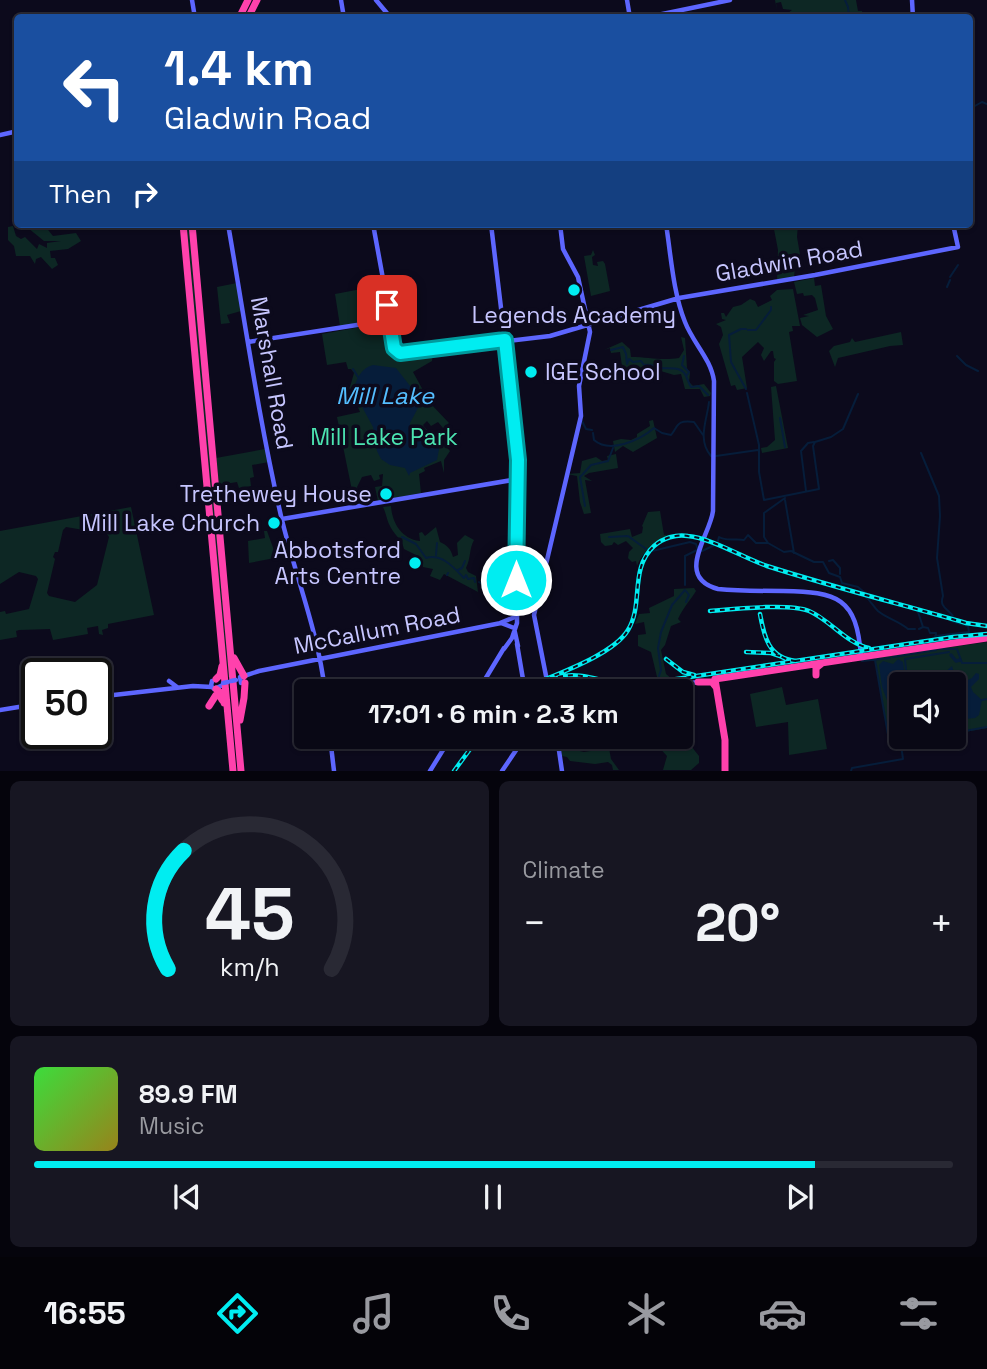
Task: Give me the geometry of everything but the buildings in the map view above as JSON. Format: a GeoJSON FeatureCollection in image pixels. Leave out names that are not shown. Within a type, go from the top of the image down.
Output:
{"type":"FeatureCollection","features":[{"type":"Feature","properties":{"kind":"highway"},"geometry":{"type":"LineString","coordinates":[[183,228],[233,771]]}},
{"type":"Feature","properties":{"kind":"highway"},"geometry":{"type":"LineString","coordinates":[[192,228],[241,767]]}},
{"type":"Feature","properties":{"kind":"highway"},"geometry":{"type":"LineString","coordinates":[[216,585],[222,667],[220,675],[244,698],[239,722],[241,767]]}},
{"type":"Feature","properties":{"kind":"highway"},"geometry":{"type":"LineString","coordinates":[[228,618],[234,659],[230,682],[223,696],[231,747]]}},
{"type":"Feature","properties":{"kind":"highway"},"geometry":{"type":"LineString","coordinates":[[888,652],[910,648],[916,645],[918,640],[923,645],[985,639]]}},
{"type":"Feature","properties":{"kind":"highway"},"geometry":{"type":"LineString","coordinates":[[717,679],[813,667],[859,653],[888,652],[985,639]]}},
{"type":"Feature","properties":{"kind":"highway"},"geometry":{"type":"LineString","coordinates":[[717,679],[777,668],[779,664],[782,667],[813,667]]}},
{"type":"Feature","properties":{"kind":"highway"},"geometry":{"type":"LineString","coordinates":[[717,679],[726,771]]}},
{"type":"Feature","properties":{"kind":"highway"},"geometry":{"type":"LineString","coordinates":[[698,682],[713,682],[719,695]]}},
{"type":"Feature","properties":{"kind":"highway"},"geometry":{"type":"LineString","coordinates":[[209,706],[214,696],[219,695],[225,713]]}},
{"type":"Feature","properties":{"kind":"main road"},"geometry":{"type":"LineString","coordinates":[[192,0],[194,13]]}},
{"type":"Feature","properties":{"kind":"main road"},"geometry":{"type":"LineString","coordinates":[[376,0],[388,14]]}},
{"type":"Feature","properties":{"kind":"main road"},"geometry":{"type":"LineString","coordinates":[[662,14],[730,0]]}},
{"type":"Feature","properties":{"kind":"main road","name":"Marshall Road"},"geometry":{"type":"LineString","coordinates":[[229,228],[282,519],[321,658],[324,679]]}},
{"type":"Feature","properties":{"kind":"main road"},"geometry":{"type":"LineString","coordinates":[[374,228],[396,350],[400,353],[505,343],[552,335],[587,325]]}},
{"type":"Feature","properties":{"kind":"main road"},"geometry":{"type":"LineString","coordinates":[[491,228],[504,333],[501,339],[505,343]]}},
{"type":"Feature","properties":{"kind":"main road"},"geometry":{"type":"LineString","coordinates":[[547,679],[534,617],[581,416],[579,386],[589,344],[578,277],[563,247],[561,228]]}},
{"type":"Feature","properties":{"kind":"main road"},"geometry":{"type":"LineString","coordinates":[[666,228],[678,299],[691,335],[712,370],[713,511],[711,524],[700,544],[696,568],[703,581],[718,589],[825,593],[842,603],[854,620],[859,653]]}},
{"type":"Feature","properties":{"kind":"main road","name":"Gladwin Road"},"geometry":{"type":"LineString","coordinates":[[587,325],[678,299],[956,249],[953,228]]}},
{"type":"Feature","properties":{"kind":"main road"},"geometry":{"type":"LineString","coordinates":[[487,679],[499,652],[515,632],[516,607],[517,458],[506,356],[507,338],[504,333],[493,242]]}},
{"type":"Feature","properties":{"kind":"main road"},"geometry":{"type":"LineString","coordinates":[[488,259],[493,259],[495,263]]}},
{"type":"Feature","properties":{"kind":"main road"},"geometry":{"type":"LineString","coordinates":[[248,342],[390,320]]}},
{"type":"Feature","properties":{"kind":"main road"},"geometry":{"type":"LineString","coordinates":[[510,390],[510,402],[506,408],[512,417]]}},
{"type":"Feature","properties":{"kind":"main road"},"geometry":{"type":"LineString","coordinates":[[282,519],[516,479]]}},
{"type":"Feature","properties":{"kind":"main road"},"geometry":{"type":"LineString","coordinates":[[516,607],[515,632],[523,679]]}},
{"type":"Feature","properties":{"kind":"main road"},"geometry":{"type":"LineString","coordinates":[[498,624],[515,617]]}},
{"type":"Feature","properties":{"kind":"main road","name":"McCallum Road"},"geometry":{"type":"LineString","coordinates":[[230,682],[321,658],[498,624],[515,632]]}},
{"type":"Feature","properties":{"kind":"main road"},"geometry":{"type":"LineString","coordinates":[[441,636],[449,641]]}},
{"type":"Feature","properties":{"kind":"main road"},"geometry":{"type":"LineString","coordinates":[[261,672],[267,675]]}},
{"type":"Feature","properties":{"kind":"main road"},"geometry":{"type":"LineString","coordinates":[[693,683],[717,679]]}},
{"type":"Feature","properties":{"kind":"main road"},"geometry":{"type":"LineString","coordinates":[[169,681],[175,689]]}},
{"type":"Feature","properties":{"kind":"main road"},"geometry":{"type":"LineString","coordinates":[[112,696],[230,682]]}},
{"type":"Feature","properties":{"kind":"main road"},"geometry":{"type":"LineString","coordinates":[[172,696],[175,689]]}},
{"type":"Feature","properties":{"kind":"main road"},"geometry":{"type":"LineString","coordinates":[[0,710],[21,707]]}},
{"type":"Feature","properties":{"kind":"main road"},"geometry":{"type":"LineString","coordinates":[[331,749],[334,771]]}},
{"type":"Feature","properties":{"kind":"main road"},"geometry":{"type":"LineString","coordinates":[[430,771],[444,749]]}},
{"type":"Feature","properties":{"kind":"main road"},"geometry":{"type":"LineString","coordinates":[[502,771],[517,749]]}},
{"type":"Feature","properties":{"kind":"main road"},"geometry":{"type":"LineString","coordinates":[[558,749],[562,771]]}},
{"type":"Feature","properties":{"kind":"green space"},"geometry":{"type":"Polygon","coordinates":[[[775,0],[856,0],[858,11],[862,11],[862,14],[786,14],[792,10],[783,9],[781,2],[776,3],[777,10],[775,0]]]}},
{"type":"Feature","properties":{"kind":"green space"},"geometry":{"type":"Polygon","coordinates":[[[13,226],[16,236],[21,239],[25,237],[37,249],[39,244],[47,248],[47,243],[61,241],[44,241],[28,228],[46,228],[53,236],[76,233],[81,241],[68,249],[50,251],[51,258],[55,258],[58,265],[52,269],[41,257],[36,259],[35,264],[30,256],[16,256],[14,246],[8,240],[8,227],[13,226]]]}},
{"type":"Feature","properties":{"kind":"green space"},"geometry":{"type":"Polygon","coordinates":[[[184,228],[190,228],[230,677],[227,677],[184,228]]]}},
{"type":"Feature","properties":{"kind":"green space"},"geometry":{"type":"Polygon","coordinates":[[[774,228],[798,228],[802,266],[795,267],[794,277],[777,281],[778,250],[774,228]]]}},
{"type":"Feature","properties":{"kind":"green space"},"geometry":{"type":"Polygon","coordinates":[[[593,250],[593,265],[598,266],[597,262],[603,261],[605,264],[610,291],[591,296],[584,256],[591,255],[593,250]]]}},
{"type":"Feature","properties":{"kind":"green space"},"geometry":{"type":"Polygon","coordinates":[[[814,278],[815,286],[821,285],[826,316],[833,329],[817,337],[802,325],[800,318],[818,310],[815,298],[812,295],[804,296],[803,293],[797,294],[794,282],[814,278]]]}},
{"type":"Feature","properties":{"kind":"green space"},"geometry":{"type":"Polygon","coordinates":[[[237,283],[241,311],[227,315],[230,323],[221,324],[217,287],[237,283]]]}},
{"type":"Feature","properties":{"kind":"green space"},"geometry":{"type":"Polygon","coordinates":[[[372,287],[379,312],[386,311],[387,318],[340,326],[335,294],[372,287]]]}},
{"type":"Feature","properties":{"kind":"green space"},"geometry":{"type":"Polygon","coordinates":[[[793,289],[800,326],[792,326],[793,331],[789,332],[797,381],[778,384],[774,381],[776,359],[773,351],[764,361],[761,355],[764,348],[758,342],[742,357],[747,388],[737,390],[735,385],[731,386],[719,344],[723,335],[721,327],[716,324],[726,320],[722,319],[721,313],[726,317],[733,307],[750,299],[755,301],[758,307],[772,300],[770,296],[777,290],[793,289]]]}},
{"type":"Feature","properties":{"kind":"green space","name":"Mill Lake Park"},"geometry":{"type":"Polygon","coordinates":[[[388,322],[396,353],[408,356],[433,352],[432,361],[413,372],[430,403],[449,423],[443,428],[438,422],[431,426],[427,421],[423,425],[427,430],[419,437],[423,440],[439,439],[450,451],[444,460],[444,473],[441,461],[424,468],[425,471],[419,474],[421,493],[378,501],[375,487],[382,486],[383,474],[379,475],[380,479],[374,481],[371,475],[362,477],[357,487],[363,503],[355,505],[337,417],[360,412],[350,389],[345,388],[350,387],[354,373],[348,369],[346,362],[327,365],[322,334],[388,322]]]}},
{"type":"Feature","properties":{"kind":"green space"},"geometry":{"type":"Polygon","coordinates":[[[901,332],[903,345],[838,358],[835,367],[829,351],[834,346],[850,342],[852,338],[855,342],[901,332]]]}},
{"type":"Feature","properties":{"kind":"green space"},"geometry":{"type":"Polygon","coordinates":[[[681,337],[685,338],[689,382],[693,386],[704,384],[711,393],[710,396],[704,397],[700,389],[685,389],[681,374],[674,375],[653,367],[623,373],[620,352],[611,353],[610,348],[604,350],[622,342],[630,349],[631,357],[679,358],[684,350],[681,337]]]}},
{"type":"Feature","properties":{"kind":"green space"},"geometry":{"type":"Polygon","coordinates":[[[776,386],[788,448],[762,453],[761,448],[767,447],[775,440],[771,387],[776,386]]]}},
{"type":"Feature","properties":{"kind":"green space"},"geometry":{"type":"Polygon","coordinates":[[[653,420],[657,438],[633,452],[623,446],[615,452],[613,441],[637,437],[637,434],[650,426],[649,421],[653,420]]]}},
{"type":"Feature","properties":{"kind":"green space"},"geometry":{"type":"Polygon","coordinates":[[[265,449],[269,462],[252,465],[254,477],[250,478],[251,486],[239,488],[237,482],[219,485],[216,458],[265,449]]]}},
{"type":"Feature","properties":{"kind":"green space"},"geometry":{"type":"Polygon","coordinates":[[[616,454],[618,468],[584,476],[592,481],[585,480],[591,513],[584,514],[577,476],[567,474],[580,473],[582,461],[596,457],[602,461],[608,460],[607,456],[616,454]]]}},
{"type":"Feature","properties":{"kind":"green space"},"geometry":{"type":"Polygon","coordinates":[[[391,506],[393,518],[403,533],[420,541],[419,533],[422,532],[425,536],[436,527],[440,542],[445,544],[453,557],[458,555],[457,543],[465,535],[474,540],[466,568],[476,576],[478,592],[444,574],[440,580],[430,576],[433,569],[423,567],[418,556],[404,549],[391,528],[383,507],[391,506]]]}},
{"type":"Feature","properties":{"kind":"green space"},"geometry":{"type":"Polygon","coordinates":[[[131,507],[154,615],[108,624],[108,628],[102,630],[103,635],[99,634],[98,626],[87,628],[88,634],[53,640],[50,629],[19,630],[16,631],[17,637],[0,640],[0,612],[5,611],[6,614],[29,609],[38,579],[36,576],[19,572],[0,584],[0,531],[131,507]],[[66,527],[63,530],[58,552],[55,552],[53,557],[55,559],[47,593],[49,596],[75,602],[97,585],[109,537],[107,534],[66,527]]]}},
{"type":"Feature","properties":{"kind":"green space"},"geometry":{"type":"Polygon","coordinates":[[[660,511],[664,535],[683,534],[668,537],[655,544],[640,559],[637,566],[636,561],[632,562],[628,558],[633,548],[626,541],[605,546],[601,542],[600,534],[630,529],[632,537],[642,533],[648,512],[660,511]]]}},
{"type":"Feature","properties":{"kind":"green space"},"geometry":{"type":"Polygon","coordinates":[[[264,531],[267,531],[275,553],[285,546],[281,539],[286,539],[290,555],[249,563],[248,541],[265,538],[264,531]]]}},
{"type":"Feature","properties":{"kind":"green space"},"geometry":{"type":"Polygon","coordinates":[[[694,588],[696,591],[678,619],[681,622],[671,626],[661,650],[666,674],[672,679],[658,679],[651,652],[638,646],[638,635],[646,634],[644,622],[635,624],[639,614],[650,613],[649,608],[674,596],[674,589],[694,588]]]}},
{"type":"Feature","properties":{"kind":"green space"},"geometry":{"type":"Polygon","coordinates":[[[987,642],[987,728],[966,732],[966,672],[889,672],[889,740],[875,658],[987,642]]]}},
{"type":"Feature","properties":{"kind":"green space"},"geometry":{"type":"Polygon","coordinates":[[[782,687],[786,705],[818,699],[827,749],[789,755],[788,722],[756,727],[750,694],[782,687]]]}},
{"type":"Feature","properties":{"kind":"green space"},"geometry":{"type":"Polygon","coordinates":[[[693,748],[699,756],[699,763],[691,770],[663,770],[667,756],[660,749],[693,748]]]}},
{"type":"Feature","properties":{"kind":"green space"},"geometry":{"type":"Polygon","coordinates":[[[561,749],[584,752],[609,749],[611,759],[619,770],[613,770],[608,762],[595,764],[570,761],[562,756],[561,749]]]}},
{"type":"Feature","properties":{"kind":"water","name":"Mill Lake"},"geometry":{"type":"Polygon","coordinates":[[[373,365],[396,368],[414,391],[418,408],[410,423],[410,434],[424,441],[437,440],[440,444],[437,460],[410,473],[409,476],[405,468],[390,465],[381,459],[373,427],[354,392],[359,375],[373,365]]]}},
{"type":"Feature","properties":{"kind":"water"},"geometry":{"type":"Polygon","coordinates":[[[898,659],[903,662],[904,672],[889,672],[887,700],[879,665],[883,661],[893,664],[898,659]]]}},
{"type":"Feature","properties":{"kind":"water"},"geometry":{"type":"Polygon","coordinates":[[[976,673],[979,674],[979,679],[971,687],[982,700],[979,715],[966,719],[966,681],[976,673]]]}},
{"type":"Feature","properties":{"kind":"waterway"},"geometry":{"type":"LineString","coordinates":[[845,0],[849,14]]}},
{"type":"Feature","properties":{"kind":"waterway"},"geometry":{"type":"LineString","coordinates":[[973,107],[982,102],[987,104]]}},
{"type":"Feature","properties":{"kind":"waterway"},"geometry":{"type":"LineString","coordinates":[[950,277],[958,265]]}},
{"type":"Feature","properties":{"kind":"waterway"},"geometry":{"type":"LineString","coordinates":[[947,287],[950,280]]}},
{"type":"Feature","properties":{"kind":"waterway"},"geometry":{"type":"LineString","coordinates":[[748,330],[756,330],[771,307]]}},
{"type":"Feature","properties":{"kind":"waterway"},"geometry":{"type":"LineString","coordinates":[[746,329],[729,335],[731,362],[746,389]]}},
{"type":"Feature","properties":{"kind":"waterway"},"geometry":{"type":"LineString","coordinates":[[611,350],[623,347],[627,364],[629,359],[633,362],[641,361],[644,365],[682,371],[691,387],[699,386],[708,395]]}},
{"type":"Feature","properties":{"kind":"waterway"},"geometry":{"type":"LineString","coordinates":[[684,356],[682,365],[689,372],[687,375]]}},
{"type":"Feature","properties":{"kind":"waterway"},"geometry":{"type":"LineString","coordinates":[[957,356],[978,371]]}},
{"type":"Feature","properties":{"kind":"waterway"},"geometry":{"type":"LineString","coordinates":[[353,369],[358,377]]}},
{"type":"Feature","properties":{"kind":"waterway"},"geometry":{"type":"LineString","coordinates":[[747,393],[759,445],[759,472],[764,500],[819,489],[813,446],[815,442],[831,437],[843,429],[858,394]]}},
{"type":"Feature","properties":{"kind":"waterway"},"geometry":{"type":"LineString","coordinates":[[709,402],[704,443],[711,456]]}},
{"type":"Feature","properties":{"kind":"waterway"},"geometry":{"type":"LineString","coordinates":[[780,418],[785,447]]}},
{"type":"Feature","properties":{"kind":"waterway"},"geometry":{"type":"LineString","coordinates":[[582,421],[586,429],[592,430]]}},
{"type":"Feature","properties":{"kind":"waterway"},"geometry":{"type":"LineString","coordinates":[[593,433],[594,440],[601,444],[616,446],[633,441],[654,428],[671,435],[679,424],[694,422],[703,435]]}},
{"type":"Feature","properties":{"kind":"waterway"},"geometry":{"type":"LineString","coordinates":[[806,491],[801,451],[808,443],[814,442]]}},
{"type":"Feature","properties":{"kind":"waterway"},"geometry":{"type":"LineString","coordinates":[[583,474],[591,465],[608,461],[613,448]]}},
{"type":"Feature","properties":{"kind":"waterway"},"geometry":{"type":"LineString","coordinates":[[716,456],[758,450]]}},
{"type":"Feature","properties":{"kind":"waterway"},"geometry":{"type":"LineString","coordinates":[[921,453],[939,496],[937,558],[942,603],[953,616]]}},
{"type":"Feature","properties":{"kind":"waterway"},"geometry":{"type":"LineString","coordinates":[[582,475],[580,477],[585,506]]}},
{"type":"Feature","properties":{"kind":"waterway"},"geometry":{"type":"LineString","coordinates":[[768,543],[764,537],[764,513],[785,498]]}},
{"type":"Feature","properties":{"kind":"waterway"},"geometry":{"type":"LineString","coordinates":[[785,500],[794,553]]}},
{"type":"Feature","properties":{"kind":"waterway"},"geometry":{"type":"LineString","coordinates":[[702,551],[717,544],[719,537],[744,540],[748,535],[756,543],[768,543],[784,552],[791,551],[814,562],[823,562],[829,573],[840,577],[842,583],[858,587],[864,592]]}},
{"type":"Feature","properties":{"kind":"waterway"},"geometry":{"type":"LineString","coordinates":[[609,537],[628,536],[646,549]]}},
{"type":"Feature","properties":{"kind":"waterway"},"geometry":{"type":"LineString","coordinates":[[402,537],[416,544],[426,558],[442,559],[464,578],[466,575],[468,579],[474,578],[475,582]]}},
{"type":"Feature","properties":{"kind":"waterway"},"geometry":{"type":"LineString","coordinates":[[652,551],[690,542],[696,544],[698,550]]}},
{"type":"Feature","properties":{"kind":"waterway"},"geometry":{"type":"LineString","coordinates":[[436,555],[437,543]]}},
{"type":"Feature","properties":{"kind":"waterway"},"geometry":{"type":"LineString","coordinates":[[685,585],[685,556],[697,550]]}},
{"type":"Feature","properties":{"kind":"waterway"},"geometry":{"type":"LineString","coordinates":[[829,561],[833,560],[840,568],[840,574]]}},
{"type":"Feature","properties":{"kind":"waterway"},"geometry":{"type":"LineString","coordinates":[[458,570],[465,561]]}},
{"type":"Feature","properties":{"kind":"waterway"},"geometry":{"type":"LineString","coordinates":[[479,582],[491,590],[498,608]]}},
{"type":"Feature","properties":{"kind":"waterway"},"geometry":{"type":"LineString","coordinates":[[659,676],[661,670],[658,648],[661,632],[672,605],[685,590]]}},
{"type":"Feature","properties":{"kind":"waterway"},"geometry":{"type":"LineString","coordinates":[[686,591],[689,595],[686,602]]}},
{"type":"Feature","properties":{"kind":"waterway"},"geometry":{"type":"LineString","coordinates":[[863,595],[881,613],[908,629],[915,629]]}},
{"type":"Feature","properties":{"kind":"waterway"},"geometry":{"type":"LineString","coordinates":[[915,610],[939,617]]}},
{"type":"Feature","properties":{"kind":"waterway"},"geometry":{"type":"LineString","coordinates":[[918,612],[923,627]]}},
{"type":"Feature","properties":{"kind":"waterway"},"geometry":{"type":"LineString","coordinates":[[935,636],[969,632],[968,626],[951,621]]}},
{"type":"Feature","properties":{"kind":"waterway"},"geometry":{"type":"LineString","coordinates":[[919,629],[928,628],[930,633],[936,633],[935,642]]}},
{"type":"Feature","properties":{"kind":"waterway"},"geometry":{"type":"LineString","coordinates":[[938,649],[957,649],[962,663],[987,663]]}},
{"type":"Feature","properties":{"kind":"waterway"},"geometry":{"type":"LineString","coordinates":[[893,657],[936,650]]}},
{"type":"Feature","properties":{"kind":"waterway"},"geometry":{"type":"LineString","coordinates":[[906,672],[905,659],[949,652]]}},
{"type":"Feature","properties":{"kind":"waterway"},"geometry":{"type":"LineString","coordinates":[[951,655],[956,661],[960,660]]}},
{"type":"Feature","properties":{"kind":"waterway"},"geometry":{"type":"LineString","coordinates":[[862,661],[890,658]]}},
{"type":"Feature","properties":{"kind":"waterway"},"geometry":{"type":"LineString","coordinates":[[875,660],[889,740]]}},
{"type":"Feature","properties":{"kind":"waterway"},"geometry":{"type":"LineString","coordinates":[[652,679],[656,678]]}},
{"type":"Feature","properties":{"kind":"waterway"},"geometry":{"type":"LineString","coordinates":[[982,700],[987,699]]}},
{"type":"Feature","properties":{"kind":"waterway"},"geometry":{"type":"LineString","coordinates":[[966,731],[987,727]]}},
{"type":"Feature","properties":{"kind":"waterway"},"geometry":{"type":"LineString","coordinates":[[851,771],[852,768],[903,759],[902,749]]}},
{"type":"Feature","properties":{"kind":"railway"},"geometry":{"type":"LineString","coordinates":[[546,679],[594,657],[620,640],[633,620],[639,576],[646,555],[658,543],[674,536],[697,538],[792,574],[966,623],[987,626]]}},
{"type":"Feature","properties":{"kind":"railway"},"geometry":{"type":"LineString","coordinates":[[710,611],[761,607],[789,607],[809,611],[853,641],[869,648]]}},
{"type":"Feature","properties":{"kind":"railway"},"geometry":{"type":"LineString","coordinates":[[760,614],[763,630],[773,651],[796,661]]}},
{"type":"Feature","properties":{"kind":"railway"},"geometry":{"type":"LineString","coordinates":[[558,677],[588,677],[617,684],[637,685],[987,634]]}},
{"type":"Feature","properties":{"kind":"railway"},"geometry":{"type":"LineString","coordinates":[[746,652],[780,656]]}},
{"type":"Feature","properties":{"kind":"railway"},"geometry":{"type":"LineString","coordinates":[[666,659],[683,672],[694,675]]}},
{"type":"Feature","properties":{"kind":"railway"},"geometry":{"type":"LineString","coordinates":[[454,771],[470,749]]}},
{"type":"Feature","properties":{"kind":"place","name":"Legends Academy"},"geometry":{"type":"Point","coordinates":[574,290]}},
{"type":"Feature","properties":{"kind":"place","name":"IGE School"},"geometry":{"type":"Point","coordinates":[531,372]}},
{"type":"Feature","properties":{"kind":"place","name":"Trethewey House"},"geometry":{"type":"Point","coordinates":[386,494]}},
{"type":"Feature","properties":{"kind":"place","name":"Mill Lake Church"},"geometry":{"type":"Point","coordinates":[274,523]}},
{"type":"Feature","properties":{"kind":"place","name":"Abbotsford Arts Centre"},"geometry":{"type":"Point","coordinates":[415,563]}},
{"type":"Feature","properties":{"kind":"route"},"geometry":{"type":"LineString","coordinates":[[387,305],[394,348],[402,354],[505,340],[518,460],[516,580]]}}]}
